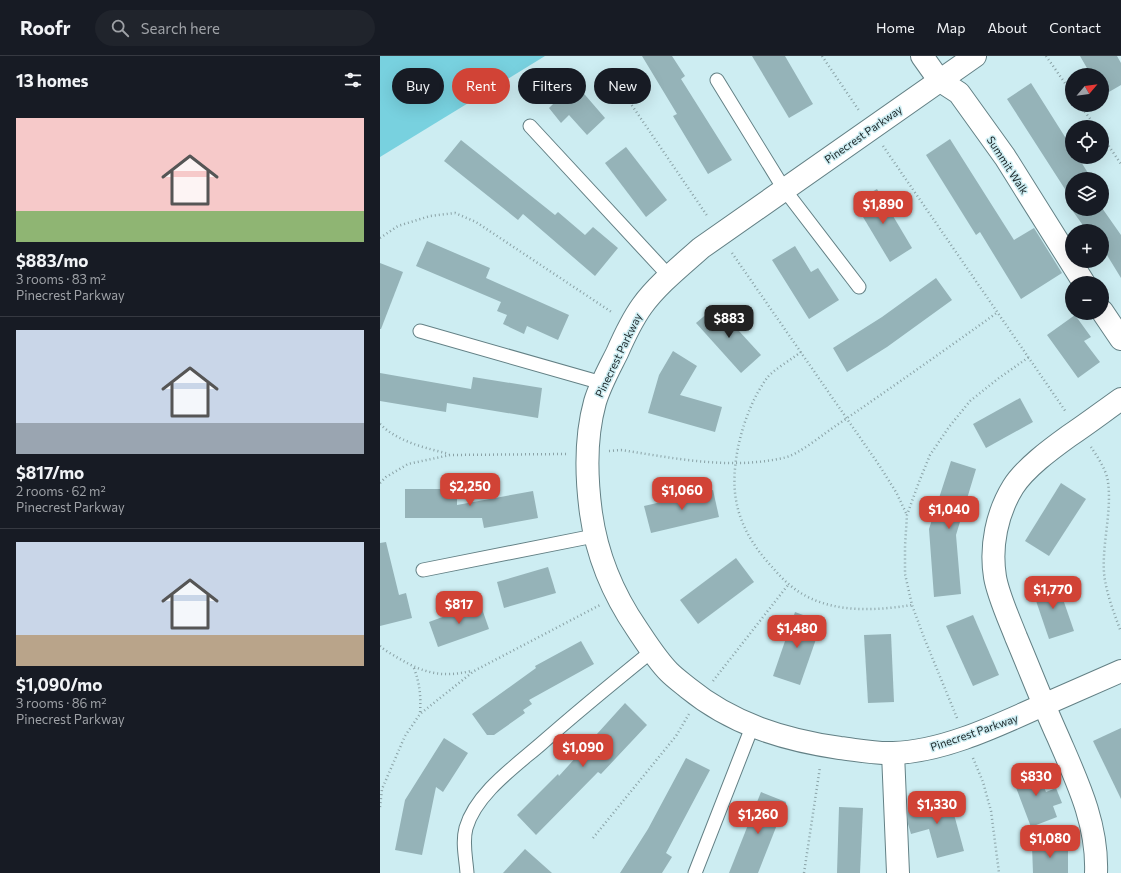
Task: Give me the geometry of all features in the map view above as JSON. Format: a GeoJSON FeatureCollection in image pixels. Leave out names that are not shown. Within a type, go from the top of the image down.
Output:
{"type":"FeatureCollection","features":[{"type":"Feature","properties":{"kind":"street","name":"Summit Walk"},"geometry":{"type":"LineString","coordinates":[[922,56],[939,80],[959,93],[1005,157],[1080,276]]}},
{"type":"Feature","properties":{"kind":"street","name":"Pinecrest Parkway"},"geometry":{"type":"LineString","coordinates":[[975,56],[719,234],[669,276],[642,306],[602,383],[595,403],[589,436],[588,454],[588,490],[594,536],[604,568],[623,609],[669,673],[700,698],[726,715],[752,727],[790,738],[823,746],[893,753],[928,749],[995,727],[1121,671]]}},
{"type":"Feature","properties":{"kind":"street"},"geometry":{"type":"LineString","coordinates":[[1108,320],[1121,339]]}},
{"type":"Feature","properties":{"kind":"street"},"geometry":{"type":"LineString","coordinates":[[1096,873],[1094,840],[1089,816],[1078,782],[1044,705],[1006,612],[995,577],[993,555],[995,532],[1002,508],[1014,486],[1030,468],[1049,451],[1121,399]]}},
{"type":"Feature","properties":{"kind":"street"},"geometry":{"type":"LineString","coordinates":[[893,753],[898,873]]}},
{"type":"Feature","properties":{"kind":"lane"},"geometry":{"type":"LineString","coordinates":[[717,80],[784,189],[859,287]]}},
{"type":"Feature","properties":{"kind":"lane"},"geometry":{"type":"LineString","coordinates":[[530,126],[669,276]]}},
{"type":"Feature","properties":{"kind":"lane"},"geometry":{"type":"LineString","coordinates":[[420,331],[602,383]]}},
{"type":"Feature","properties":{"kind":"lane"},"geometry":{"type":"LineString","coordinates":[[423,570],[594,536]]}},
{"type":"Feature","properties":{"kind":"lane"},"geometry":{"type":"LineString","coordinates":[[467,873],[464,841],[467,826],[483,798],[508,771],[652,651]]}},
{"type":"Feature","properties":{"kind":"lane"},"geometry":{"type":"LineString","coordinates":[[695,873],[752,727]]}},
{"type":"Feature","properties":{"kind":"path"},"geometry":{"type":"LineString","coordinates":[[822,56],[1098,457],[1108,481],[1104,574],[1112,608],[1121,632]]}},
{"type":"Feature","properties":{"kind":"path"},"geometry":{"type":"LineString","coordinates":[[1046,56],[1065,83]]}},
{"type":"Feature","properties":{"kind":"path"},"geometry":{"type":"LineString","coordinates":[[631,104],[847,419],[896,492],[907,515]]}},
{"type":"Feature","properties":{"kind":"path"},"geometry":{"type":"LineString","coordinates":[[1109,146],[1121,164]]}},
{"type":"Feature","properties":{"kind":"path"},"geometry":{"type":"LineString","coordinates":[[380,238],[398,226],[430,216],[455,213],[476,222],[631,325]]}},
{"type":"Feature","properties":{"kind":"path"},"geometry":{"type":"LineString","coordinates":[[380,484],[386,477],[408,464],[450,454],[588,454],[621,450],[698,462],[758,462],[785,458],[800,450],[847,419],[998,312]]}},
{"type":"Feature","properties":{"kind":"path"},"geometry":{"type":"LineString","coordinates":[[801,352],[768,376],[755,396],[742,431],[734,482],[737,506],[747,532],[763,557],[788,585],[810,599],[854,609],[884,609],[912,605]]}},
{"type":"Feature","properties":{"kind":"path"},"geometry":{"type":"LineString","coordinates":[[999,873],[991,811],[983,782],[964,738],[912,605],[906,574],[905,546],[907,515],[930,455],[949,427],[970,401],[1029,357]]}},
{"type":"Feature","properties":{"kind":"path"},"geometry":{"type":"LineString","coordinates":[[380,424],[403,439],[424,447],[450,454]]}},
{"type":"Feature","properties":{"kind":"path"},"geometry":{"type":"LineString","coordinates":[[380,807],[382,789],[385,782],[405,736],[420,714],[474,671],[617,596]]}},
{"type":"Feature","properties":{"kind":"path"},"geometry":{"type":"LineString","coordinates":[[380,646],[414,668],[435,674],[454,675],[474,671]]}},
{"type":"Feature","properties":{"kind":"path"},"geometry":{"type":"LineString","coordinates":[[414,668],[420,684],[420,714]]}},
{"type":"Feature","properties":{"kind":"path"},"geometry":{"type":"LineString","coordinates":[[804,873],[823,746]]}},
{"type":"Feature","properties":{"kind":"shaded area"},"geometry":{"type":"Polygon","coordinates":[[[380,56],[545,56],[525,68],[518,68],[518,73],[510,77],[510,68],[452,68],[452,104],[467,104],[380,157],[380,56]]]}},
{"type":"Feature","properties":{"kind":"building"},"geometry":{"type":"Polygon","coordinates":[[[642,56],[672,56],[685,76],[681,79],[732,160],[708,174],[673,116],[677,114],[651,71],[651,68],[649,68],[642,56]]]}},
{"type":"Feature","properties":{"kind":"building"},"geometry":{"type":"Polygon","coordinates":[[[752,56],[785,56],[813,104],[789,118],[752,56]]]}},
{"type":"Feature","properties":{"kind":"building"},"geometry":{"type":"Polygon","coordinates":[[[1080,56],[1117,56],[1121,63],[1121,85],[1109,92],[1109,68],[1087,68],[1080,56]]]}},
{"type":"Feature","properties":{"kind":"building"},"geometry":{"type":"Polygon","coordinates":[[[1031,83],[1065,137],[1065,164],[1082,164],[1087,172],[1065,172],[1065,189],[1007,99],[1031,83]]]}},
{"type":"Feature","properties":{"kind":"building"},"geometry":{"type":"Polygon","coordinates":[[[586,96],[605,118],[587,135],[569,115],[561,123],[549,108],[553,104],[586,104],[586,96]]]}},
{"type":"Feature","properties":{"kind":"building"},"geometry":{"type":"Polygon","coordinates":[[[950,139],[1014,240],[1034,228],[1062,273],[1021,299],[980,232],[976,235],[926,155],[950,139]]]}},
{"type":"Feature","properties":{"kind":"building"},"geometry":{"type":"Polygon","coordinates":[[[461,140],[555,215],[558,212],[585,235],[593,227],[618,248],[595,276],[523,214],[518,220],[444,161],[461,140]]]}},
{"type":"Feature","properties":{"kind":"building"},"geometry":{"type":"Polygon","coordinates":[[[626,147],[667,200],[646,217],[605,163],[626,147]]]}},
{"type":"Feature","properties":{"kind":"building"},"geometry":{"type":"Polygon","coordinates":[[[877,189],[912,248],[890,262],[854,202],[877,189]]]}},
{"type":"Feature","properties":{"kind":"building"},"geometry":{"type":"Polygon","coordinates":[[[1076,216],[1108,216],[1121,235],[1121,278],[1109,258],[1109,224],[1082,224],[1076,216]]]}},
{"type":"Feature","properties":{"kind":"building"},"geometry":{"type":"Polygon","coordinates":[[[427,241],[490,268],[486,278],[569,315],[558,340],[527,326],[524,334],[503,324],[507,315],[497,311],[501,302],[416,266],[427,241]]]}},
{"type":"Feature","properties":{"kind":"building"},"geometry":{"type":"Polygon","coordinates":[[[795,246],[811,272],[818,268],[839,300],[809,319],[772,260],[795,246]]]}},
{"type":"Feature","properties":{"kind":"building"},"geometry":{"type":"Polygon","coordinates":[[[380,263],[403,272],[381,329],[380,329],[380,263]]]}},
{"type":"Feature","properties":{"kind":"building"},"geometry":{"type":"Polygon","coordinates":[[[936,278],[952,300],[887,347],[847,372],[833,348],[882,317],[936,278]]]}},
{"type":"Feature","properties":{"kind":"building"},"geometry":{"type":"Polygon","coordinates":[[[716,306],[761,355],[741,373],[696,323],[716,306]]]}},
{"type":"Feature","properties":{"kind":"building"},"geometry":{"type":"Polygon","coordinates":[[[1068,320],[1079,320],[1091,337],[1084,341],[1100,362],[1078,378],[1047,335],[1068,320]]]}},
{"type":"Feature","properties":{"kind":"building"},"geometry":{"type":"Polygon","coordinates":[[[673,351],[697,366],[680,395],[722,407],[715,432],[648,413],[659,375],[673,351]]]}},
{"type":"Feature","properties":{"kind":"building"},"geometry":{"type":"Polygon","coordinates":[[[380,373],[471,389],[473,377],[542,388],[538,418],[447,403],[446,412],[380,401],[380,373]]]}},
{"type":"Feature","properties":{"kind":"building"},"geometry":{"type":"Polygon","coordinates":[[[1020,398],[1033,422],[986,448],[973,424],[1020,398]]]}},
{"type":"Feature","properties":{"kind":"building"},"geometry":{"type":"Polygon","coordinates":[[[951,461],[976,469],[956,535],[961,594],[934,597],[929,529],[951,461]]]}},
{"type":"Feature","properties":{"kind":"building"},"geometry":{"type":"Polygon","coordinates":[[[1061,483],[1086,499],[1049,556],[1025,541],[1061,483]]]}},
{"type":"Feature","properties":{"kind":"building"},"geometry":{"type":"Polygon","coordinates":[[[405,489],[457,489],[457,505],[533,491],[538,518],[484,528],[482,518],[405,518],[405,489]]]}},
{"type":"Feature","properties":{"kind":"building"},"geometry":{"type":"Polygon","coordinates":[[[713,490],[719,517],[651,533],[644,506],[713,490]]]}},
{"type":"Feature","properties":{"kind":"building"},"geometry":{"type":"Polygon","coordinates":[[[386,542],[399,595],[406,593],[412,618],[380,626],[380,543],[386,542]]]}},
{"type":"Feature","properties":{"kind":"building"},"geometry":{"type":"Polygon","coordinates":[[[736,558],[754,582],[698,624],[680,600],[736,558]]]}},
{"type":"Feature","properties":{"kind":"building"},"geometry":{"type":"Polygon","coordinates":[[[548,567],[556,593],[504,608],[497,582],[548,567]]]}},
{"type":"Feature","properties":{"kind":"building"},"geometry":{"type":"Polygon","coordinates":[[[1056,579],[1074,631],[1049,639],[1032,589],[1056,579]]]}},
{"type":"Feature","properties":{"kind":"building"},"geometry":{"type":"Polygon","coordinates":[[[480,603],[489,629],[438,647],[429,622],[480,603]]]}},
{"type":"Feature","properties":{"kind":"building"},"geometry":{"type":"Polygon","coordinates":[[[795,612],[822,622],[800,685],[773,676],[795,612]]]}},
{"type":"Feature","properties":{"kind":"building"},"geometry":{"type":"Polygon","coordinates":[[[973,615],[999,675],[973,686],[946,626],[973,615]]]}},
{"type":"Feature","properties":{"kind":"building"},"geometry":{"type":"Polygon","coordinates":[[[891,634],[894,702],[868,703],[864,635],[891,634]]]}},
{"type":"Feature","properties":{"kind":"building"},"geometry":{"type":"Polygon","coordinates":[[[581,641],[594,664],[529,700],[532,704],[523,710],[525,713],[494,735],[487,735],[472,714],[536,668],[535,666],[581,641]]]}},
{"type":"Feature","properties":{"kind":"building"},"geometry":{"type":"Polygon","coordinates":[[[625,703],[647,725],[601,774],[598,772],[536,835],[517,815],[558,774],[559,776],[625,703]]]}},
{"type":"Feature","properties":{"kind":"building"},"geometry":{"type":"Polygon","coordinates":[[[1121,728],[1121,799],[1093,741],[1121,728]]]}},
{"type":"Feature","properties":{"kind":"building"},"geometry":{"type":"Polygon","coordinates":[[[444,738],[468,753],[443,792],[436,787],[422,855],[395,850],[405,800],[444,738]]]}},
{"type":"Feature","properties":{"kind":"building"},"geometry":{"type":"Polygon","coordinates":[[[686,758],[710,770],[666,853],[672,857],[662,873],[620,873],[648,829],[686,758]]]}},
{"type":"Feature","properties":{"kind":"building"},"geometry":{"type":"Polygon","coordinates":[[[1036,767],[1046,792],[1056,788],[1062,803],[1053,806],[1057,817],[1031,827],[1012,777],[1036,767]]]}},
{"type":"Feature","properties":{"kind":"building"},"geometry":{"type":"Polygon","coordinates":[[[761,792],[786,802],[758,873],[729,873],[761,792]]]}},
{"type":"Feature","properties":{"kind":"building"},"geometry":{"type":"Polygon","coordinates":[[[949,796],[964,851],[937,858],[929,829],[911,834],[908,824],[908,807],[949,796]]]}},
{"type":"Feature","properties":{"kind":"building"},"geometry":{"type":"Polygon","coordinates":[[[839,807],[863,808],[860,873],[837,873],[839,807]]]}},
{"type":"Feature","properties":{"kind":"building"},"geometry":{"type":"Polygon","coordinates":[[[1032,846],[1068,846],[1068,873],[1033,873],[1032,846]]]}},
{"type":"Feature","properties":{"kind":"building"},"geometry":{"type":"Polygon","coordinates":[[[525,849],[552,873],[503,873],[525,849]]]}}]}
